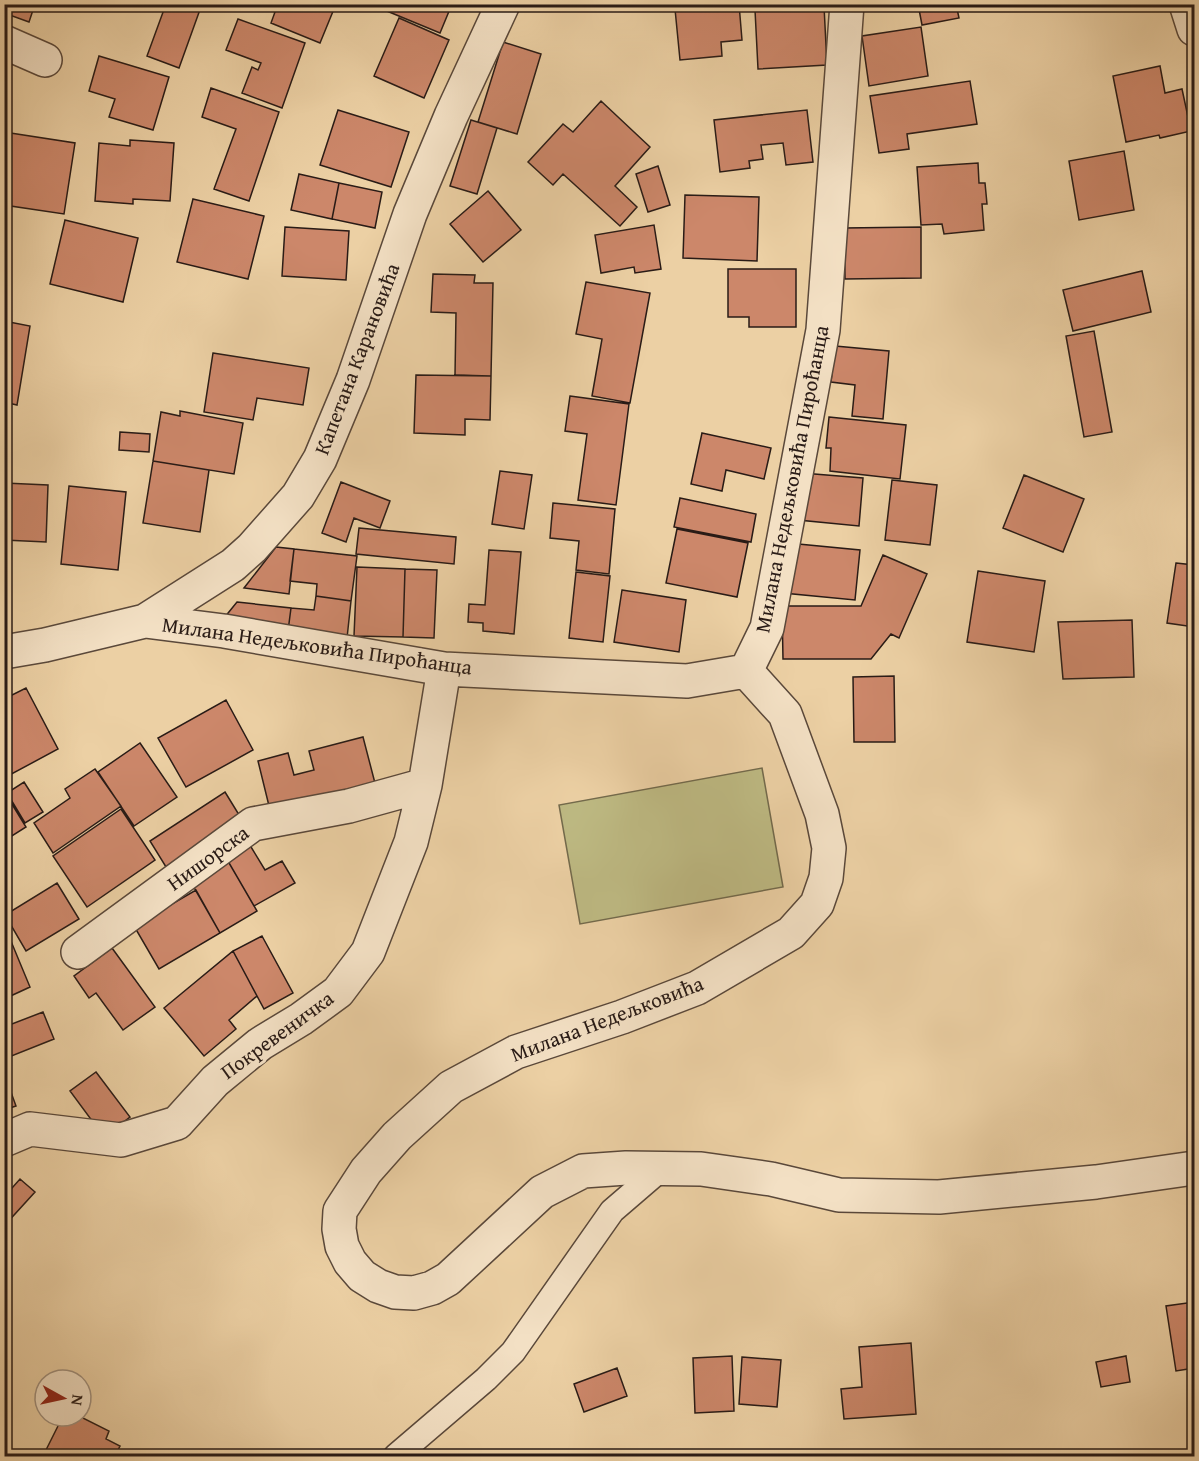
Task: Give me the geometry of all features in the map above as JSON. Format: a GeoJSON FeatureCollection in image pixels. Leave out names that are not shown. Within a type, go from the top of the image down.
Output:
{"type":"FeatureCollection","features":[{"type":"Feature","properties":{"kind":"street","name":"Капетана Карановића"},"geometry":{"type":"LineString","coordinates":[[4,652],[145,621],[233,565],[252,548],[298,496],[320,459],[357,369],[410,214],[451,116],[503,4]]}},
{"type":"Feature","properties":{"kind":"street","name":"Милана Недељковића Пироћанца"},"geometry":{"type":"LineString","coordinates":[[145,621],[224,631],[444,669],[687,681],[746,670],[767,628],[823,330],[847,4]]}},
{"type":"Feature","properties":{"kind":"street"},"geometry":{"type":"LineString","coordinates":[[1186,4],[1194,30]]}},
{"type":"Feature","properties":{"kind":"street"},"geometry":{"type":"LineString","coordinates":[[4,42],[45,60]]}},
{"type":"Feature","properties":{"kind":"street","name":"Покревеничка"},"geometry":{"type":"LineString","coordinates":[[4,1140],[30,1129],[121,1140],[177,1122],[215,1081],[251,1051],[338,992],[368,952],[411,842],[425,785],[444,669]]}},
{"type":"Feature","properties":{"kind":"street","name":"Милана Недељковића"},"geometry":{"type":"LineString","coordinates":[[746,670],[785,714],[822,814],[829,848],[826,878],[817,904],[791,933],[698,988],[622,1017],[516,1052],[451,1088],[397,1136],[366,1171],[340,1211],[339,1229],[342,1246],[350,1262],[362,1276],[378,1286],[395,1292],[414,1293],[432,1288],[448,1279],[542,1192],[583,1171],[701,1169],[771,1179],[839,1195],[939,1197],[1096,1182],[1194,1168]]}},
{"type":"Feature","properties":{"kind":"street","name":"Нишорска"},"geometry":{"type":"LineString","coordinates":[[78,952],[253,824],[360,804],[425,785]]}},
{"type":"Feature","properties":{"kind":"lane"},"geometry":{"type":"LineString","coordinates":[[396,1456],[486,1379],[513,1352],[612,1211],[662,1168]]}},
{"type":"Feature","properties":{"kind":"shaded area"},"geometry":{"type":"Polygon","coordinates":[[[762,768],[783,887],[580,924],[559,805],[762,768]]]}},
{"type":"Feature","properties":{"kind":"building"},"geometry":{"type":"Polygon","coordinates":[[[4,4],[35,4],[29,22],[4,13],[4,4]]]}},
{"type":"Feature","properties":{"kind":"building"},"geometry":{"type":"Polygon","coordinates":[[[166,4],[202,4],[179,68],[147,56],[166,4]]]}},
{"type":"Feature","properties":{"kind":"building"},"geometry":{"type":"Polygon","coordinates":[[[266,4],[336,4],[320,43],[271,23],[275,12],[264,7],[266,4]]]}},
{"type":"Feature","properties":{"kind":"building"},"geometry":{"type":"Polygon","coordinates":[[[384,4],[452,4],[440,33],[382,9],[384,4]]]}},
{"type":"Feature","properties":{"kind":"building"},"geometry":{"type":"Polygon","coordinates":[[[739,4],[742,40],[721,42],[722,56],[680,60],[675,9],[739,4]]]}},
{"type":"Feature","properties":{"kind":"building"},"geometry":{"type":"Polygon","coordinates":[[[759,4],[820,4],[820,6],[759,10],[759,4]]]}},
{"type":"Feature","properties":{"kind":"building"},"geometry":{"type":"Polygon","coordinates":[[[918,4],[956,4],[959,18],[922,25],[918,4]]]}},
{"type":"Feature","properties":{"kind":"building"},"geometry":{"type":"Polygon","coordinates":[[[824,6],[827,65],[758,69],[755,10],[824,6]]]}},
{"type":"Feature","properties":{"kind":"building"},"geometry":{"type":"Polygon","coordinates":[[[399,18],[449,40],[424,98],[374,76],[399,18]]]}},
{"type":"Feature","properties":{"kind":"building"},"geometry":{"type":"Polygon","coordinates":[[[238,19],[305,43],[282,108],[242,93],[252,67],[258,70],[261,63],[226,50],[238,19]]]}},
{"type":"Feature","properties":{"kind":"building"},"geometry":{"type":"Polygon","coordinates":[[[921,27],[928,76],[869,86],[862,36],[921,27]]]}},
{"type":"Feature","properties":{"kind":"building"},"geometry":{"type":"Polygon","coordinates":[[[503,42],[541,54],[517,134],[478,122],[503,42]]]}},
{"type":"Feature","properties":{"kind":"building"},"geometry":{"type":"Polygon","coordinates":[[[99,56],[169,77],[153,130],[109,117],[115,99],[89,91],[99,56]]]}},
{"type":"Feature","properties":{"kind":"building"},"geometry":{"type":"Polygon","coordinates":[[[1160,66],[1165,93],[1182,89],[1191,131],[1126,142],[1113,76],[1160,66]]]}},
{"type":"Feature","properties":{"kind":"building"},"geometry":{"type":"Polygon","coordinates":[[[970,81],[977,124],[907,134],[909,149],[879,153],[870,96],[970,81]]]}},
{"type":"Feature","properties":{"kind":"building"},"geometry":{"type":"Polygon","coordinates":[[[211,88],[279,112],[249,201],[214,189],[236,129],[202,117],[211,88]]]}},
{"type":"Feature","properties":{"kind":"building"},"geometry":{"type":"Polygon","coordinates":[[[601,101],[650,147],[615,186],[637,207],[620,226],[563,174],[553,185],[528,162],[563,124],[573,132],[601,101]]]}},
{"type":"Feature","properties":{"kind":"building"},"geometry":{"type":"Polygon","coordinates":[[[338,110],[409,132],[391,187],[320,165],[338,110]]]}},
{"type":"Feature","properties":{"kind":"building"},"geometry":{"type":"Polygon","coordinates":[[[807,110],[813,162],[786,165],[783,143],[761,145],[763,159],[749,161],[750,168],[720,172],[714,120],[807,110]]]}},
{"type":"Feature","properties":{"kind":"building"},"geometry":{"type":"Polygon","coordinates":[[[471,120],[497,128],[477,194],[450,186],[471,120]]]}},
{"type":"Feature","properties":{"kind":"building"},"geometry":{"type":"Polygon","coordinates":[[[4,132],[75,143],[64,214],[4,205],[4,132]]]}},
{"type":"Feature","properties":{"kind":"building"},"geometry":{"type":"Polygon","coordinates":[[[130,140],[174,143],[170,201],[133,199],[133,204],[95,201],[99,143],[130,146],[130,140]]]}},
{"type":"Feature","properties":{"kind":"building"},"geometry":{"type":"Polygon","coordinates":[[[1124,151],[1134,210],[1079,220],[1069,161],[1124,151]]]}},
{"type":"Feature","properties":{"kind":"building"},"geometry":{"type":"Polygon","coordinates":[[[978,163],[979,183],[985,183],[987,204],[982,204],[984,230],[944,234],[942,224],[921,225],[917,167],[978,163]]]}},
{"type":"Feature","properties":{"kind":"building"},"geometry":{"type":"Polygon","coordinates":[[[658,166],[670,205],[648,212],[636,174],[658,166]]]}},
{"type":"Feature","properties":{"kind":"building"},"geometry":{"type":"Polygon","coordinates":[[[299,174],[339,183],[332,219],[291,210],[299,174]]]}},
{"type":"Feature","properties":{"kind":"building"},"geometry":{"type":"Polygon","coordinates":[[[339,183],[382,192],[375,228],[332,219],[339,183]]]}},
{"type":"Feature","properties":{"kind":"building"},"geometry":{"type":"Polygon","coordinates":[[[488,191],[521,230],[483,262],[450,224],[488,191]]]}},
{"type":"Feature","properties":{"kind":"building"},"geometry":{"type":"Polygon","coordinates":[[[685,195],[759,197],[757,261],[683,258],[685,195]]]}},
{"type":"Feature","properties":{"kind":"building"},"geometry":{"type":"Polygon","coordinates":[[[193,199],[264,216],[248,279],[177,262],[193,199]]]}},
{"type":"Feature","properties":{"kind":"building"},"geometry":{"type":"Polygon","coordinates":[[[65,220],[138,238],[123,302],[50,284],[65,220]]]}},
{"type":"Feature","properties":{"kind":"building"},"geometry":{"type":"Polygon","coordinates":[[[654,225],[661,269],[635,273],[634,267],[601,273],[595,235],[654,225]]]}},
{"type":"Feature","properties":{"kind":"building"},"geometry":{"type":"Polygon","coordinates":[[[285,227],[349,231],[346,280],[282,276],[285,227]]]}},
{"type":"Feature","properties":{"kind":"building"},"geometry":{"type":"Polygon","coordinates":[[[921,227],[921,278],[845,279],[844,228],[921,227]]]}},
{"type":"Feature","properties":{"kind":"building"},"geometry":{"type":"Polygon","coordinates":[[[728,269],[796,269],[796,327],[749,327],[749,317],[728,317],[728,269]]]}},
{"type":"Feature","properties":{"kind":"building"},"geometry":{"type":"Polygon","coordinates":[[[1142,271],[1151,312],[1073,331],[1063,290],[1142,271]]]}},
{"type":"Feature","properties":{"kind":"building"},"geometry":{"type":"Polygon","coordinates":[[[433,274],[475,275],[474,283],[493,283],[491,376],[455,375],[456,313],[431,312],[433,274]]]}},
{"type":"Feature","properties":{"kind":"building"},"geometry":{"type":"Polygon","coordinates":[[[586,282],[650,293],[630,403],[592,396],[602,339],[576,334],[586,282]]]}},
{"type":"Feature","properties":{"kind":"building"},"geometry":{"type":"Polygon","coordinates":[[[4,321],[30,326],[17,405],[4,402],[4,321]]]}},
{"type":"Feature","properties":{"kind":"building"},"geometry":{"type":"Polygon","coordinates":[[[1094,331],[1112,432],[1084,437],[1066,336],[1094,331]]]}},
{"type":"Feature","properties":{"kind":"building"},"geometry":{"type":"Polygon","coordinates":[[[835,346],[889,351],[883,419],[852,416],[855,385],[831,382],[835,346]]]}},
{"type":"Feature","properties":{"kind":"building"},"geometry":{"type":"Polygon","coordinates":[[[213,353],[309,368],[303,405],[257,398],[253,420],[204,412],[213,353]]]}},
{"type":"Feature","properties":{"kind":"building"},"geometry":{"type":"Polygon","coordinates":[[[416,375],[491,376],[490,420],[465,419],[465,435],[414,433],[416,375]]]}},
{"type":"Feature","properties":{"kind":"building"},"geometry":{"type":"Polygon","coordinates":[[[570,396],[629,404],[616,505],[578,500],[587,434],[565,431],[570,396]]]}},
{"type":"Feature","properties":{"kind":"building"},"geometry":{"type":"Polygon","coordinates":[[[180,411],[243,423],[234,474],[153,461],[161,412],[180,416],[180,411]]]}},
{"type":"Feature","properties":{"kind":"building"},"geometry":{"type":"Polygon","coordinates":[[[829,417],[906,425],[900,479],[830,471],[831,448],[826,448],[829,417]]]}},
{"type":"Feature","properties":{"kind":"building"},"geometry":{"type":"Polygon","coordinates":[[[120,432],[150,434],[149,452],[119,450],[120,432]]]}},
{"type":"Feature","properties":{"kind":"building"},"geometry":{"type":"Polygon","coordinates":[[[702,433],[771,448],[764,479],[726,470],[722,491],[691,484],[702,433]]]}},
{"type":"Feature","properties":{"kind":"building"},"geometry":{"type":"Polygon","coordinates":[[[153,461],[209,470],[200,532],[143,523],[153,461]]]}},
{"type":"Feature","properties":{"kind":"building"},"geometry":{"type":"Polygon","coordinates":[[[500,471],[532,475],[524,529],[492,524],[500,471]]]}},
{"type":"Feature","properties":{"kind":"building"},"geometry":{"type":"Polygon","coordinates":[[[802,473],[863,478],[859,526],[798,520],[802,473]]]}},
{"type":"Feature","properties":{"kind":"building"},"geometry":{"type":"Polygon","coordinates":[[[1024,475],[1084,499],[1063,552],[1003,528],[1024,475]]]}},
{"type":"Feature","properties":{"kind":"building"},"geometry":{"type":"Polygon","coordinates":[[[892,480],[937,485],[930,545],[885,540],[892,480]]]}},
{"type":"Feature","properties":{"kind":"building"},"geometry":{"type":"Polygon","coordinates":[[[341,482],[390,501],[380,528],[354,518],[346,542],[322,533],[341,482]]]}},
{"type":"Feature","properties":{"kind":"building"},"geometry":{"type":"Polygon","coordinates":[[[4,483],[48,485],[46,542],[4,540],[4,483]]]}},
{"type":"Feature","properties":{"kind":"building"},"geometry":{"type":"Polygon","coordinates":[[[69,486],[126,492],[118,570],[61,564],[69,486]]]}},
{"type":"Feature","properties":{"kind":"building"},"geometry":{"type":"Polygon","coordinates":[[[680,498],[756,514],[751,542],[674,527],[680,498]]]}},
{"type":"Feature","properties":{"kind":"building"},"geometry":{"type":"Polygon","coordinates":[[[553,503],[615,509],[609,574],[576,570],[579,541],[550,538],[553,503]]]}},
{"type":"Feature","properties":{"kind":"building"},"geometry":{"type":"Polygon","coordinates":[[[359,528],[456,537],[454,564],[356,554],[359,528]]]}},
{"type":"Feature","properties":{"kind":"building"},"geometry":{"type":"Polygon","coordinates":[[[677,529],[748,543],[737,597],[666,583],[677,529]]]}},
{"type":"Feature","properties":{"kind":"building"},"geometry":{"type":"Polygon","coordinates":[[[788,543],[860,550],[855,600],[783,593],[788,543]]]}},
{"type":"Feature","properties":{"kind":"building"},"geometry":{"type":"Polygon","coordinates":[[[276,547],[294,549],[289,594],[244,588],[276,547]]]}},
{"type":"Feature","properties":{"kind":"building"},"geometry":{"type":"Polygon","coordinates":[[[294,549],[357,556],[351,601],[316,596],[317,584],[290,581],[294,549]]]}},
{"type":"Feature","properties":{"kind":"building"},"geometry":{"type":"Polygon","coordinates":[[[489,550],[521,552],[514,634],[483,631],[483,623],[468,622],[469,604],[485,605],[489,550]]]}},
{"type":"Feature","properties":{"kind":"building"},"geometry":{"type":"Polygon","coordinates":[[[883,555],[927,574],[899,638],[891,634],[871,659],[783,659],[782,606],[861,606],[883,555]]]}},
{"type":"Feature","properties":{"kind":"building"},"geometry":{"type":"Polygon","coordinates":[[[1176,563],[1194,565],[1194,627],[1167,623],[1176,563]]]}},
{"type":"Feature","properties":{"kind":"building"},"geometry":{"type":"Polygon","coordinates":[[[357,567],[405,569],[403,637],[354,636],[357,567]]]}},
{"type":"Feature","properties":{"kind":"building"},"geometry":{"type":"Polygon","coordinates":[[[405,569],[437,570],[434,638],[403,637],[405,569]]]}},
{"type":"Feature","properties":{"kind":"building"},"geometry":{"type":"Polygon","coordinates":[[[978,571],[1045,581],[1034,652],[967,642],[978,571]]]}},
{"type":"Feature","properties":{"kind":"building"},"geometry":{"type":"Polygon","coordinates":[[[576,572],[610,576],[603,642],[569,638],[576,572]]]}},
{"type":"Feature","properties":{"kind":"building"},"geometry":{"type":"Polygon","coordinates":[[[622,590],[686,600],[679,652],[614,642],[622,590]]]}},
{"type":"Feature","properties":{"kind":"building"},"geometry":{"type":"Polygon","coordinates":[[[316,596],[351,601],[347,638],[288,631],[291,608],[314,610],[316,596]]]}},
{"type":"Feature","properties":{"kind":"building"},"geometry":{"type":"Polygon","coordinates":[[[237,602],[291,608],[288,631],[220,623],[237,602]]]}},
{"type":"Feature","properties":{"kind":"building"},"geometry":{"type":"Polygon","coordinates":[[[1132,620],[1134,677],[1063,679],[1058,622],[1132,620]]]}},
{"type":"Feature","properties":{"kind":"building"},"geometry":{"type":"Polygon","coordinates":[[[894,676],[895,742],[854,742],[853,677],[894,676]]]}},
{"type":"Feature","properties":{"kind":"building"},"geometry":{"type":"Polygon","coordinates":[[[26,688],[58,749],[4,778],[4,699],[26,688]]]}},
{"type":"Feature","properties":{"kind":"building"},"geometry":{"type":"Polygon","coordinates":[[[226,700],[253,750],[186,787],[158,738],[226,700]]]}},
{"type":"Feature","properties":{"kind":"building"},"geometry":{"type":"Polygon","coordinates":[[[363,737],[376,787],[271,814],[258,761],[288,753],[294,775],[314,770],[309,751],[363,737]]]}},
{"type":"Feature","properties":{"kind":"building"},"geometry":{"type":"Polygon","coordinates":[[[140,743],[177,797],[134,826],[98,772],[140,743]]]}},
{"type":"Feature","properties":{"kind":"building"},"geometry":{"type":"Polygon","coordinates":[[[95,769],[121,806],[53,853],[34,823],[70,798],[65,789],[95,769]]]}},
{"type":"Feature","properties":{"kind":"building"},"geometry":{"type":"Polygon","coordinates":[[[24,782],[43,812],[25,823],[7,793],[24,782]]]}},
{"type":"Feature","properties":{"kind":"building"},"geometry":{"type":"Polygon","coordinates":[[[225,792],[241,818],[166,867],[150,841],[225,792]]]}},
{"type":"Feature","properties":{"kind":"building"},"geometry":{"type":"Polygon","coordinates":[[[7,796],[26,827],[4,841],[4,798],[7,796]]]}},
{"type":"Feature","properties":{"kind":"building"},"geometry":{"type":"Polygon","coordinates":[[[121,809],[155,860],[87,907],[53,856],[121,809]]]}},
{"type":"Feature","properties":{"kind":"building"},"geometry":{"type":"Polygon","coordinates":[[[248,842],[265,870],[282,861],[295,883],[254,906],[225,856],[248,842]]]}},
{"type":"Feature","properties":{"kind":"building"},"geometry":{"type":"Polygon","coordinates":[[[225,856],[257,911],[220,933],[188,877],[225,856]]]}},
{"type":"Feature","properties":{"kind":"building"},"geometry":{"type":"Polygon","coordinates":[[[57,883],[79,919],[26,951],[5,915],[57,883]]]}},
{"type":"Feature","properties":{"kind":"building"},"geometry":{"type":"Polygon","coordinates":[[[196,890],[220,933],[159,969],[134,926],[196,890]]]}},
{"type":"Feature","properties":{"kind":"building"},"geometry":{"type":"Polygon","coordinates":[[[8,934],[30,987],[4,999],[4,936],[8,934]]]}},
{"type":"Feature","properties":{"kind":"building"},"geometry":{"type":"Polygon","coordinates":[[[262,936],[293,993],[264,1009],[233,951],[262,936]]]}},
{"type":"Feature","properties":{"kind":"building"},"geometry":{"type":"Polygon","coordinates":[[[112,948],[155,1007],[123,1030],[96,993],[89,998],[74,976],[112,948]]]}},
{"type":"Feature","properties":{"kind":"building"},"geometry":{"type":"Polygon","coordinates":[[[233,951],[257,996],[229,1020],[236,1029],[204,1056],[164,1008],[233,951]]]}},
{"type":"Feature","properties":{"kind":"building"},"geometry":{"type":"Polygon","coordinates":[[[43,1012],[54,1039],[4,1059],[4,1027],[43,1012]]]}},
{"type":"Feature","properties":{"kind":"building"},"geometry":{"type":"Polygon","coordinates":[[[96,1072],[130,1117],[104,1137],[70,1091],[96,1072]]]}},
{"type":"Feature","properties":{"kind":"building"},"geometry":{"type":"Polygon","coordinates":[[[4,1073],[16,1106],[4,1110],[4,1073]]]}},
{"type":"Feature","properties":{"kind":"building"},"geometry":{"type":"Polygon","coordinates":[[[20,1179],[35,1192],[4,1226],[4,1197],[20,1179]]]}},
{"type":"Feature","properties":{"kind":"building"},"geometry":{"type":"Polygon","coordinates":[[[1194,1302],[1194,1368],[1176,1371],[1166,1306],[1194,1302]]]}},
{"type":"Feature","properties":{"kind":"building"},"geometry":{"type":"Polygon","coordinates":[[[911,1343],[916,1414],[844,1419],[841,1389],[862,1387],[859,1347],[911,1343]]]}},
{"type":"Feature","properties":{"kind":"building"},"geometry":{"type":"Polygon","coordinates":[[[732,1356],[734,1411],[695,1413],[693,1358],[732,1356]]]}},
{"type":"Feature","properties":{"kind":"building"},"geometry":{"type":"Polygon","coordinates":[[[1126,1356],[1130,1382],[1101,1387],[1096,1362],[1126,1356]]]}},
{"type":"Feature","properties":{"kind":"building"},"geometry":{"type":"Polygon","coordinates":[[[742,1357],[781,1360],[777,1407],[739,1404],[742,1357]]]}},
{"type":"Feature","properties":{"kind":"building"},"geometry":{"type":"Polygon","coordinates":[[[617,1368],[627,1396],[584,1412],[574,1384],[617,1368]]]}},
{"type":"Feature","properties":{"kind":"building"},"geometry":{"type":"Polygon","coordinates":[[[93,1423],[109,1431],[106,1439],[120,1446],[115,1456],[43,1456],[57,1428],[93,1428],[93,1423]]]}}]}
